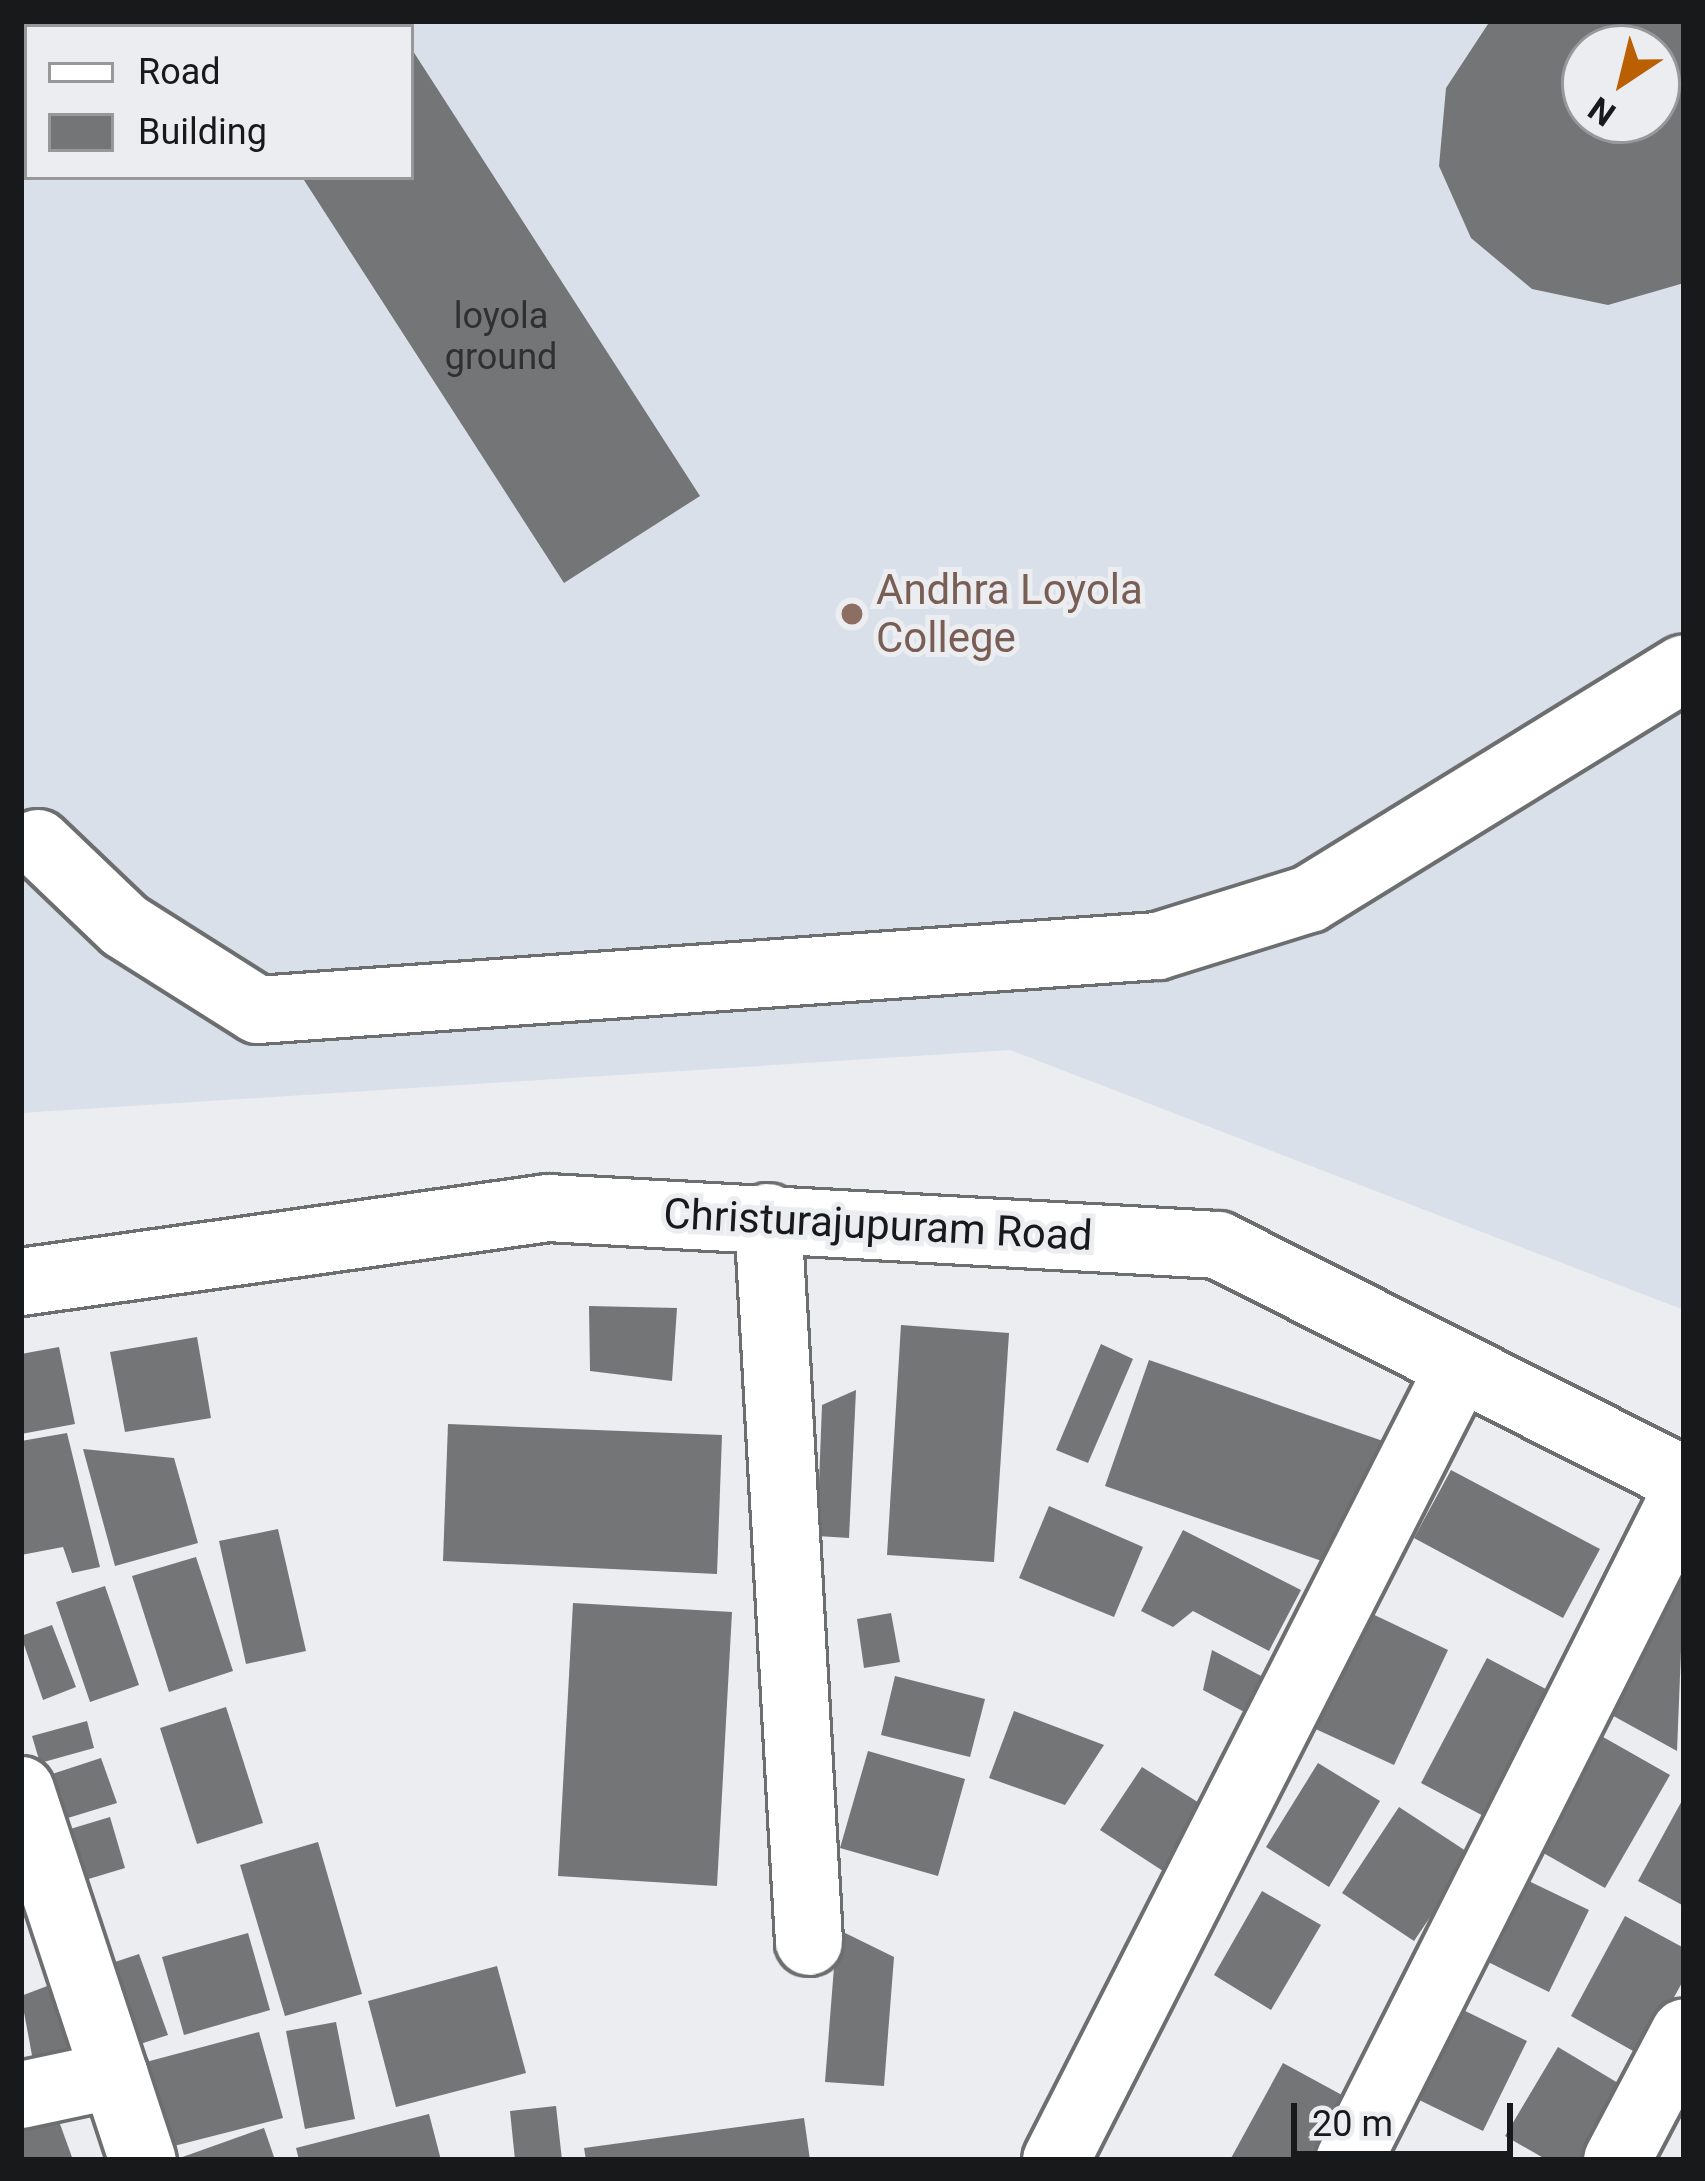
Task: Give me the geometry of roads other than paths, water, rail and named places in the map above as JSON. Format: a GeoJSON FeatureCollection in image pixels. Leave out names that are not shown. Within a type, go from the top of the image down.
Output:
{"type":"FeatureCollection","features":[{"type":"Feature","properties":{"kind":"street"},"geometry":{"type":"LineString","coordinates":[[38,843],[125,926],[258,1010],[1158,946],[1309,899],[1684,668]]}},
{"type":"Feature","properties":{"kind":"street","name":"Christurajupuram Road"},"geometry":{"type":"LineString","coordinates":[[21,1282],[548,1208],[1218,1245],[1684,1480]]}},
{"type":"Feature","properties":{"kind":"street"},"geometry":{"type":"LineString","coordinates":[[768,1217],[809,1942]]}},
{"type":"Feature","properties":{"kind":"street"},"geometry":{"type":"LineString","coordinates":[[1056,2160],[1459,1368]]}},
{"type":"Feature","properties":{"kind":"street"},"geometry":{"type":"LineString","coordinates":[[1348,2160],[1684,1496]]}},
{"type":"Feature","properties":{"kind":"street"},"geometry":{"type":"LineString","coordinates":[[21,1790],[143,2160]]}},
{"type":"Feature","properties":{"kind":"street"},"geometry":{"type":"LineString","coordinates":[[1617,2160],[1684,2032]]}},
{"type":"Feature","properties":{"kind":"street"},"geometry":{"type":"LineString","coordinates":[[21,2095],[116,2075]]}},
{"type":"Feature","properties":{"kind":"place","name":"Andhra Loyola College"},"geometry":{"type":"Point","coordinates":[852,614]}}]}
